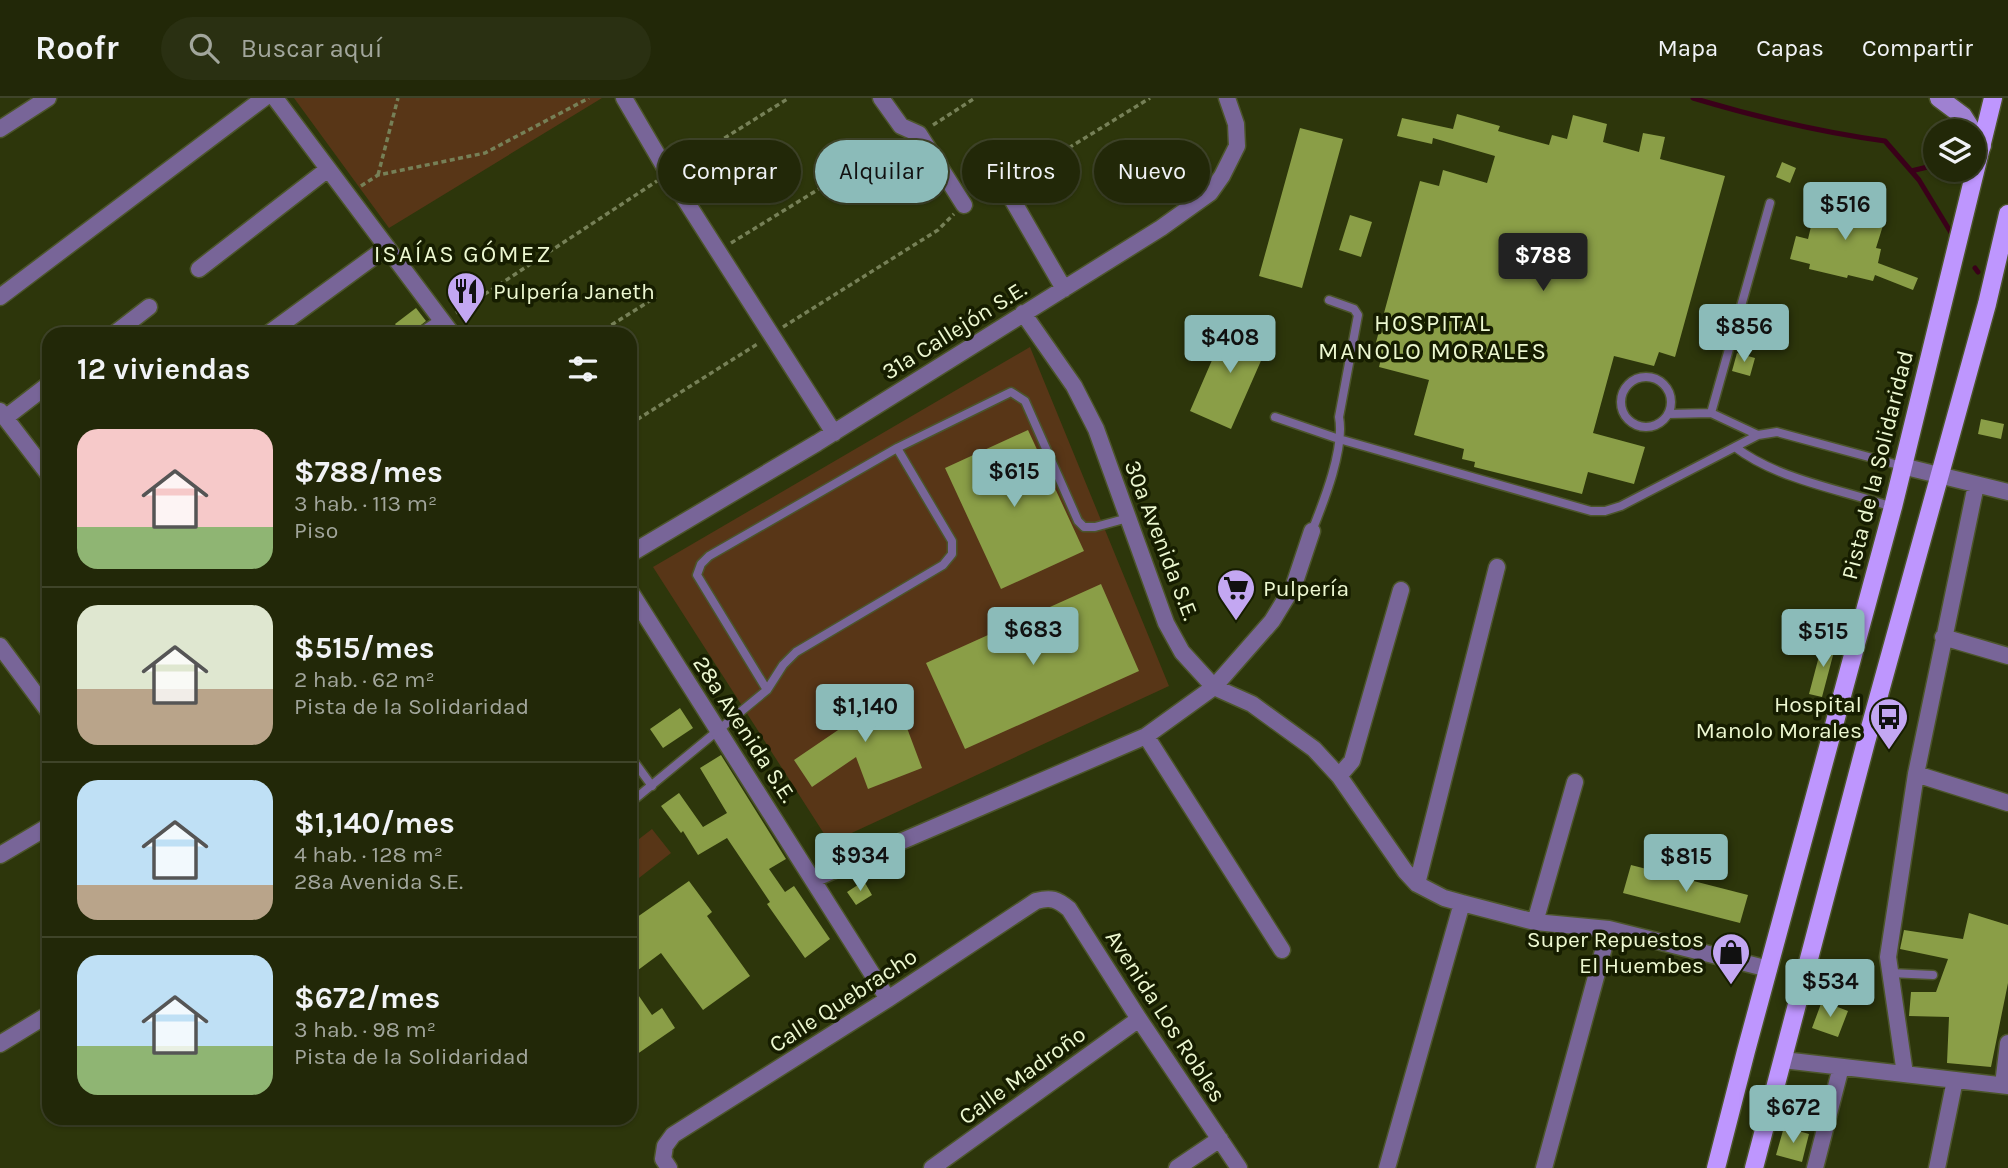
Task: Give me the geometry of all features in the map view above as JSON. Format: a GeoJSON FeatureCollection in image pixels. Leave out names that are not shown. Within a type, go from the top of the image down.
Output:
{"type":"FeatureCollection","features":[{"type":"Feature","properties":{"kind":"main road"},"geometry":{"type":"LineString","coordinates":[[1939,98],[1965,119]]}},
{"type":"Feature","properties":{"kind":"main road","name":"Pista de la Solidaridad"},"geometry":{"type":"LineString","coordinates":[[1986,129],[1993,98]]}},
{"type":"Feature","properties":{"kind":"main road","name":"Pista de la Solidaridad"},"geometry":{"type":"LineString","coordinates":[[1716,1168],[1893,507],[1973,182]]}},
{"type":"Feature","properties":{"kind":"main road"},"geometry":{"type":"LineString","coordinates":[[1754,1168],[1941,475],[2008,214]]}},
{"type":"Feature","properties":{"kind":"street"},"geometry":{"type":"LineString","coordinates":[[0,129],[48,98]]}},
{"type":"Feature","properties":{"kind":"street"},"geometry":{"type":"LineString","coordinates":[[0,297],[264,98]]}},
{"type":"Feature","properties":{"kind":"street"},"geometry":{"type":"LineString","coordinates":[[275,98],[447,327]]}},
{"type":"Feature","properties":{"kind":"street"},"geometry":{"type":"LineString","coordinates":[[624,98],[658,156]]}},
{"type":"Feature","properties":{"kind":"street"},"geometry":{"type":"LineString","coordinates":[[881,98],[901,126],[914,132],[964,205]]}},
{"type":"Feature","properties":{"kind":"street","name":"31a Callejón S.E."},"geometry":{"type":"LineString","coordinates":[[637,550],[834,433],[1161,228],[1210,192],[1222,176],[1237,146],[1236,124],[1227,98]]}},
{"type":"Feature","properties":{"kind":"street"},"geometry":{"type":"LineString","coordinates":[[199,269],[328,169]]}},
{"type":"Feature","properties":{"kind":"street"},"geometry":{"type":"LineString","coordinates":[[687,203],[834,433]]}},
{"type":"Feature","properties":{"kind":"street"},"geometry":{"type":"LineString","coordinates":[[1014,203],[1064,289]]}},
{"type":"Feature","properties":{"kind":"street"},"geometry":{"type":"LineString","coordinates":[[278,327],[387,247]]}},
{"type":"Feature","properties":{"kind":"street"},"geometry":{"type":"LineString","coordinates":[[123,327],[149,307]]}},
{"type":"Feature","properties":{"kind":"street","name":"30a Avenida S.E."},"geometry":{"type":"LineString","coordinates":[[1023,313],[1074,386],[1096,429],[1166,622],[1182,652],[1214,687],[1252,704],[1314,750],[1339,776],[1405,871],[1417,884],[1444,898],[1535,922],[1609,929],[1769,969]]}},
{"type":"Feature","properties":{"kind":"street"},"geometry":{"type":"LineString","coordinates":[[42,389],[3,414],[42,466]]}},
{"type":"Feature","properties":{"kind":"street"},"geometry":{"type":"LineString","coordinates":[[1902,466],[2008,492]]}},
{"type":"Feature","properties":{"kind":"street"},"geometry":{"type":"LineString","coordinates":[[1905,1074],[1888,957],[1916,774],[1976,485]]}},
{"type":"Feature","properties":{"kind":"street"},"geometry":{"type":"LineString","coordinates":[[814,879],[1146,736],[1214,687],[1272,621],[1294,585],[1312,531]]}},
{"type":"Feature","properties":{"kind":"street"},"geometry":{"type":"LineString","coordinates":[[1417,884],[1497,567]]}},
{"type":"Feature","properties":{"kind":"street"},"geometry":{"type":"LineString","coordinates":[[1339,776],[1352,761],[1401,590]]}},
{"type":"Feature","properties":{"kind":"street","name":"28a Avenida S.E."},"geometry":{"type":"LineString","coordinates":[[637,602],[888,999]]}},
{"type":"Feature","properties":{"kind":"street"},"geometry":{"type":"LineString","coordinates":[[1943,637],[2008,656]]}},
{"type":"Feature","properties":{"kind":"street"},"geometry":{"type":"LineString","coordinates":[[0,646],[42,703]]}},
{"type":"Feature","properties":{"kind":"street"},"geometry":{"type":"LineString","coordinates":[[1146,736],[1282,950]]}},
{"type":"Feature","properties":{"kind":"street"},"geometry":{"type":"LineString","coordinates":[[1916,774],[2008,803]]}},
{"type":"Feature","properties":{"kind":"street"},"geometry":{"type":"LineString","coordinates":[[1535,922],[1575,782]]}},
{"type":"Feature","properties":{"kind":"street"},"geometry":{"type":"LineString","coordinates":[[0,855],[42,830]]}},
{"type":"Feature","properties":{"kind":"street","name":"Calle Quebracho"},"geometry":{"type":"LineString","coordinates":[[669,1168],[663,1159],[665,1146],[673,1135],[888,999],[1036,901],[1049,897]]}},
{"type":"Feature","properties":{"kind":"street","name":"Avenida Los Robles"},"geometry":{"type":"LineString","coordinates":[[1049,897],[1069,909],[1239,1168]]}},
{"type":"Feature","properties":{"kind":"street"},"geometry":{"type":"LineString","coordinates":[[1387,1168],[1462,903]]}},
{"type":"Feature","properties":{"kind":"street"},"geometry":{"type":"LineString","coordinates":[[1544,1168],[1609,929]]}},
{"type":"Feature","properties":{"kind":"street"},"geometry":{"type":"LineString","coordinates":[[0,1044],[42,1018]]}},
{"type":"Feature","properties":{"kind":"street","name":"Calle Madroño"},"geometry":{"type":"LineString","coordinates":[[932,1168],[1139,1019]]}},
{"type":"Feature","properties":{"kind":"street"},"geometry":{"type":"LineString","coordinates":[[1783,1060],[2005,1085],[2008,1043]]}},
{"type":"Feature","properties":{"kind":"street"},"geometry":{"type":"LineString","coordinates":[[1815,1168],[1841,1067]]}},
{"type":"Feature","properties":{"kind":"street"},"geometry":{"type":"LineString","coordinates":[[1937,1168],[1955,1080]]}},
{"type":"Feature","properties":{"kind":"street"},"geometry":{"type":"LineString","coordinates":[[1177,1168],[1220,1139]]}},
{"type":"Feature","properties":{"kind":"lane"},"geometry":{"type":"LineString","coordinates":[[1711,413],[1770,203]]}},
{"type":"Feature","properties":{"kind":"lane"},"geometry":{"type":"LineString","coordinates":[[1312,531],[1342,430],[1339,417],[1358,315],[1354,309],[1329,300]]}},
{"type":"Feature","properties":{"kind":"lane"},"geometry":{"type":"LineString","coordinates":[[1668,414],[1671,406],[1668,391],[1658,380],[1642,377],[1624,390],[1621,405],[1628,419],[1641,427],[1657,425],[1668,414],[1711,413],[1758,435]]}},
{"type":"Feature","properties":{"kind":"lane"},"geometry":{"type":"LineString","coordinates":[[766,690],[697,575],[701,564],[709,556],[897,448],[1011,392],[1025,401],[1078,521],[1084,527],[1095,527],[1128,518]]}},
{"type":"Feature","properties":{"kind":"lane"},"geometry":{"type":"LineString","coordinates":[[1275,417],[1339,439],[1591,512],[1614,509],[1758,435],[1777,432],[1902,466]]}},
{"type":"Feature","properties":{"kind":"lane"},"geometry":{"type":"LineString","coordinates":[[1735,447],[1754,461],[1792,476],[1893,507]]}},
{"type":"Feature","properties":{"kind":"lane"},"geometry":{"type":"LineString","coordinates":[[637,798],[766,690],[783,665],[796,652],[943,565],[952,554],[952,541],[897,448]]}},
{"type":"Feature","properties":{"kind":"lane"},"geometry":{"type":"LineString","coordinates":[[637,766],[652,786]]}},
{"type":"Feature","properties":{"kind":"lane"},"geometry":{"type":"LineString","coordinates":[[1890,974],[1933,975]]}},
{"type":"Feature","properties":{"kind":"path"},"geometry":{"type":"LineString","coordinates":[[378,175],[398,98]]}},
{"type":"Feature","properties":{"kind":"path"},"geometry":{"type":"LineString","coordinates":[[348,195],[378,175],[485,153],[589,98]]}},
{"type":"Feature","properties":{"kind":"path"},"geometry":{"type":"LineString","coordinates":[[721,140],[789,98]]}},
{"type":"Feature","properties":{"kind":"path"},"geometry":{"type":"LineString","coordinates":[[717,251],[905,136],[975,98]]}},
{"type":"Feature","properties":{"kind":"path"},"geometry":{"type":"LineString","coordinates":[[1080,141],[1150,98]]}},
{"type":"Feature","properties":{"kind":"path"},"geometry":{"type":"LineString","coordinates":[[449,327],[658,180]]}},
{"type":"Feature","properties":{"kind":"path"},"geometry":{"type":"LineString","coordinates":[[637,420],[939,230],[964,205]]}},
{"type":"Feature","properties":{"kind":"path"},"geometry":{"type":"LineString","coordinates":[[608,327],[656,297]]}},
{"type":"Feature","properties":{"kind":"shaded area"},"geometry":{"type":"Polygon","coordinates":[[[294,98],[602,98],[389,228],[294,98]]]}},
{"type":"Feature","properties":{"kind":"shaded area"},"geometry":{"type":"Polygon","coordinates":[[[1030,347],[1169,686],[830,843],[653,567],[1030,347]]]}},
{"type":"Feature","properties":{"kind":"shaded area"},"geometry":{"type":"Polygon","coordinates":[[[652,829],[671,853],[637,880],[637,841],[652,829]]]}},
{"type":"Feature","properties":{"kind":"building"},"geometry":{"type":"Polygon","coordinates":[[[1457,114],[1500,126],[1498,131],[1549,145],[1552,135],[1567,139],[1573,115],[1607,124],[1603,142],[1639,152],[1643,133],[1665,137],[1660,159],[1725,176],[1675,357],[1659,352],[1654,366],[1614,356],[1593,433],[1645,447],[1634,484],[1588,472],[1582,494],[1474,467],[1475,462],[1462,459],[1464,449],[1414,435],[1429,380],[1379,367],[1381,359],[1372,357],[1420,181],[1439,186],[1443,170],[1487,183],[1495,156],[1433,138],[1432,144],[1397,136],[1402,118],[1453,129],[1457,114]]]}},
{"type":"Feature","properties":{"kind":"building"},"geometry":{"type":"Polygon","coordinates":[[[1300,128],[1343,139],[1302,288],[1259,276],[1300,128]]]}},
{"type":"Feature","properties":{"kind":"building"},"geometry":{"type":"Polygon","coordinates":[[[1782,162],[1796,168],[1790,183],[1776,177],[1782,162]]]}},
{"type":"Feature","properties":{"kind":"building"},"geometry":{"type":"Polygon","coordinates":[[[1811,189],[1859,203],[1857,211],[1885,219],[1876,248],[1881,249],[1878,263],[1918,278],[1913,290],[1875,275],[1873,281],[1848,275],[1847,278],[1809,269],[1810,264],[1790,259],[1796,236],[1808,239],[1816,206],[1808,203],[1811,189]]]}},
{"type":"Feature","properties":{"kind":"building"},"geometry":{"type":"Polygon","coordinates":[[[1350,215],[1372,222],[1361,257],[1339,250],[1350,215]]]}},
{"type":"Feature","properties":{"kind":"building"},"geometry":{"type":"Polygon","coordinates":[[[416,308],[426,321],[418,327],[397,327],[395,324],[416,308]]]}},
{"type":"Feature","properties":{"kind":"building"},"geometry":{"type":"Polygon","coordinates":[[[1229,321],[1271,338],[1231,429],[1190,411],[1229,321]]]}},
{"type":"Feature","properties":{"kind":"building"},"geometry":{"type":"Polygon","coordinates":[[[1737,353],[1755,358],[1750,376],[1732,371],[1737,353]]]}},
{"type":"Feature","properties":{"kind":"building"},"geometry":{"type":"Polygon","coordinates":[[[1981,419],[2004,424],[2001,439],[1978,434],[1981,419]]]}},
{"type":"Feature","properties":{"kind":"building"},"geometry":{"type":"Polygon","coordinates":[[[1028,430],[1084,551],[1001,589],[945,468],[1028,430]]]}},
{"type":"Feature","properties":{"kind":"building"},"geometry":{"type":"Polygon","coordinates":[[[1101,584],[1139,671],[965,749],[926,663],[1101,584]]]}},
{"type":"Feature","properties":{"kind":"building"},"geometry":{"type":"Polygon","coordinates":[[[1823,641],[1836,644],[1822,697],[1809,694],[1823,641]]]}},
{"type":"Feature","properties":{"kind":"building"},"geometry":{"type":"Polygon","coordinates":[[[892,688],[922,768],[868,789],[856,757],[812,787],[794,760],[844,726],[838,709],[892,688]]]}},
{"type":"Feature","properties":{"kind":"building"},"geometry":{"type":"Polygon","coordinates":[[[680,708],[693,728],[663,748],[650,729],[680,708]]]}},
{"type":"Feature","properties":{"kind":"building"},"geometry":{"type":"Polygon","coordinates":[[[721,755],[786,859],[769,869],[785,892],[794,886],[830,939],[805,958],[767,904],[770,902],[727,838],[698,855],[683,831],[681,833],[661,806],[679,793],[703,827],[727,813],[700,768],[721,755]]]}},
{"type":"Feature","properties":{"kind":"building"},"geometry":{"type":"Polygon","coordinates":[[[1631,865],[1748,895],[1740,923],[1623,893],[1631,865]]]}},
{"type":"Feature","properties":{"kind":"building"},"geometry":{"type":"Polygon","coordinates":[[[689,881],[712,912],[707,916],[750,976],[703,1010],[661,953],[637,971],[637,917],[689,881]]]}},
{"type":"Feature","properties":{"kind":"building"},"geometry":{"type":"Polygon","coordinates":[[[864,881],[872,895],[856,905],[847,892],[864,881]]]}},
{"type":"Feature","properties":{"kind":"building"},"geometry":{"type":"Polygon","coordinates":[[[1969,913],[2008,925],[2008,983],[1991,1067],[1947,1063],[1949,1017],[1909,1016],[1911,992],[1936,992],[1948,959],[1900,949],[1904,930],[1963,939],[1969,913]]]}},
{"type":"Feature","properties":{"kind":"building"},"geometry":{"type":"Polygon","coordinates":[[[637,993],[652,1015],[662,1008],[675,1028],[637,1054],[637,993]]]}},
{"type":"Feature","properties":{"kind":"building"},"geometry":{"type":"Polygon","coordinates":[[[1822,1001],[1848,1011],[1838,1037],[1812,1028],[1822,1001]]]}},
{"type":"Feature","properties":{"kind":"building"},"geometry":{"type":"Polygon","coordinates":[[[1784,1127],[1809,1134],[1802,1162],[1776,1155],[1784,1127]]]}},
{"type":"Feature","properties":{"kind":"waterway"},"geometry":{"type":"LineString","coordinates":[[1693,98],[1788,123],[1885,141],[1919,180],[1953,236]]}},
{"type":"Feature","properties":{"kind":"waterway"},"geometry":{"type":"LineString","coordinates":[[1911,171],[1923,168]]}},
{"type":"Feature","properties":{"kind":"waterway"},"geometry":{"type":"LineString","coordinates":[[1975,268],[1978,272]]}},
{"type":"Feature","properties":{"kind":"place","name":"Pulpería Janeth"},"geometry":{"type":"Point","coordinates":[466,325]}},
{"type":"Feature","properties":{"kind":"place","name":"Pulpería"},"geometry":{"type":"Point","coordinates":[1236,622]}},
{"type":"Feature","properties":{"kind":"place","name":"Hospital Manolo Morales"},"geometry":{"type":"Point","coordinates":[1889,751]}},
{"type":"Feature","properties":{"kind":"place","name":"Super Repuestos El Huembes"},"geometry":{"type":"Point","coordinates":[1731,986]}},
{"type":"Feature","properties":{"kind":"district","name":"ISAÍAS GÓMEZ"},"geometry":{"type":"Point","coordinates":[463,254]}},
{"type":"Feature","properties":{"kind":"district","name":"HOSPITAL MANOLO MORALES"},"geometry":{"type":"Point","coordinates":[1433,337]}}]}
